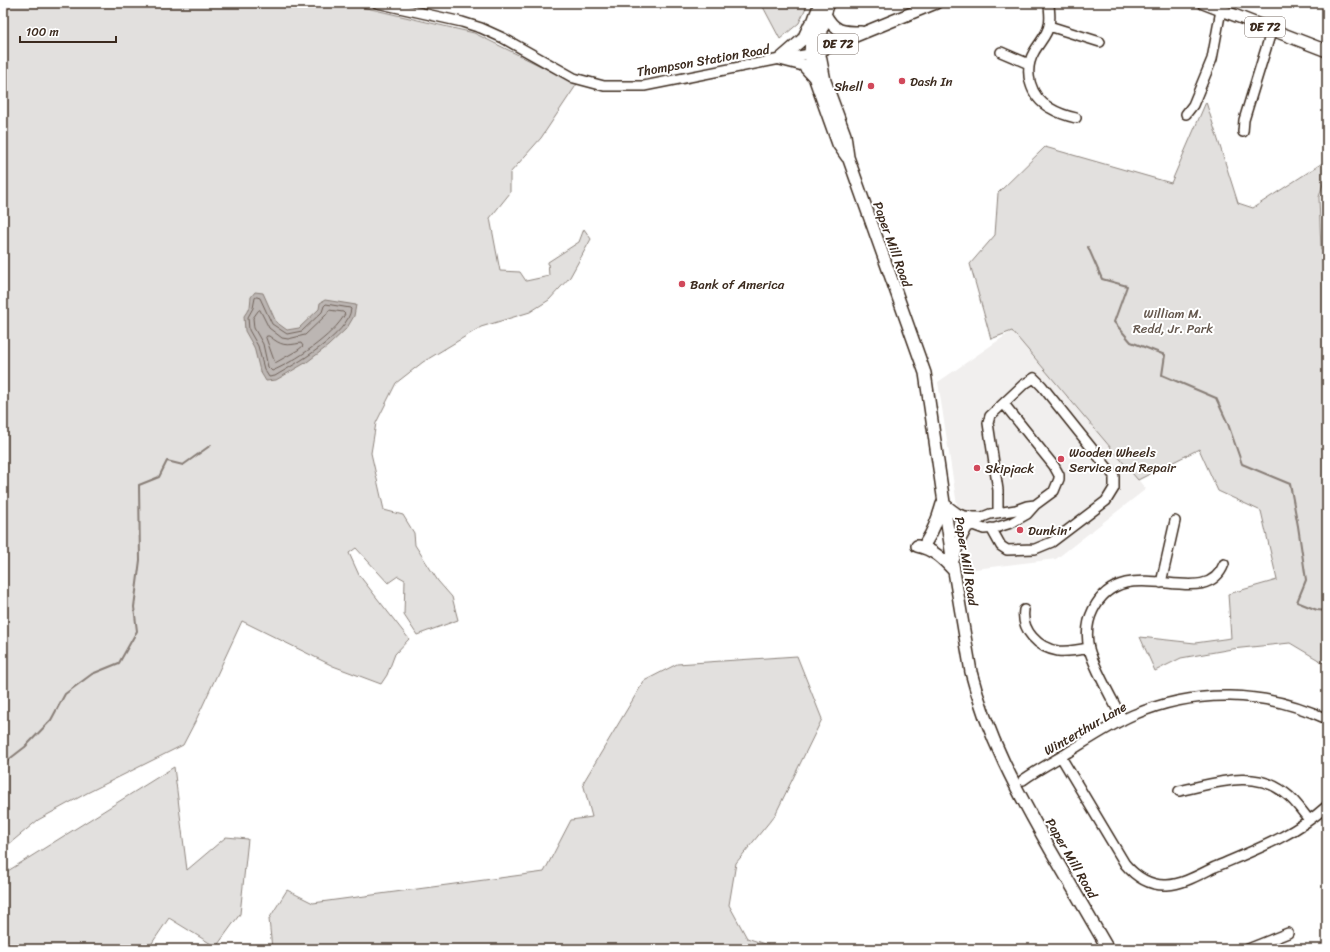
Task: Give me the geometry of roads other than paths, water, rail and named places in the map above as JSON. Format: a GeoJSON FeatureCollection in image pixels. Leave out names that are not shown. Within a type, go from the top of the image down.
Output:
{"type":"FeatureCollection","features":[{"type":"Feature","properties":{"kind":"main road","name":"DE 72"},"geometry":{"type":"LineString","coordinates":[[815,53],[936,3]]}},
{"type":"Feature","properties":{"kind":"main road","name":"DE 72"},"geometry":{"type":"LineString","coordinates":[[1203,3],[1327,51]]}},
{"type":"Feature","properties":{"kind":"main road"},"geometry":{"type":"LineString","coordinates":[[780,59],[803,39],[823,7]]}},
{"type":"Feature","properties":{"kind":"main road"},"geometry":{"type":"LineString","coordinates":[[823,7],[832,25],[837,29],[845,32],[866,32]]}},
{"type":"Feature","properties":{"kind":"main road","name":"Paper Mill Road"},"geometry":{"type":"LineString","coordinates":[[823,7],[812,25],[815,53],[814,78],[838,144],[848,158]]}},
{"type":"Feature","properties":{"kind":"main road","name":"Paper Mill Road"},"geometry":{"type":"LineString","coordinates":[[815,53],[845,134],[848,158],[924,373],[971,672],[988,725],[1022,800],[1108,949]]}},
{"type":"Feature","properties":{"kind":"main road"},"geometry":{"type":"LineString","coordinates":[[780,59],[804,65],[814,78]]}},
{"type":"Feature","properties":{"kind":"main road"},"geometry":{"type":"LineString","coordinates":[[944,502],[956,514],[966,518],[973,524],[956,549],[954,556],[954,569],[922,544],[932,534],[944,502]]}},
{"type":"Feature","properties":{"kind":"street","name":"Thompson Station Road"},"geometry":{"type":"LineString","coordinates":[[377,3],[462,22],[482,28],[574,78],[604,86],[644,86],[815,53]]}},
{"type":"Feature","properties":{"kind":"street"},"geometry":{"type":"LineString","coordinates":[[1048,3],[1049,26],[1034,50],[1029,64],[1030,82],[1034,93],[1048,108],[1076,118]]}},
{"type":"Feature","properties":{"kind":"street"},"geometry":{"type":"LineString","coordinates":[[1186,114],[1193,105],[1212,59],[1221,10]]}},
{"type":"Feature","properties":{"kind":"street"},"geometry":{"type":"LineString","coordinates":[[1049,26],[1100,42]]}},
{"type":"Feature","properties":{"kind":"street"},"geometry":{"type":"LineString","coordinates":[[1243,132],[1244,120],[1272,29]]}},
{"type":"Feature","properties":{"kind":"street"},"geometry":{"type":"LineString","coordinates":[[1002,52],[1029,64]]}},
{"type":"Feature","properties":{"kind":"street"},"geometry":{"type":"LineString","coordinates":[[991,528],[1001,546],[1007,550],[1035,549],[1052,542],[1106,501],[1114,488],[1114,476],[1034,378],[1023,385],[990,416],[988,423],[998,490],[998,513]]}},
{"type":"Feature","properties":{"kind":"street"},"geometry":{"type":"LineString","coordinates":[[973,524],[984,529],[1010,523],[1027,514],[1035,505],[1054,491],[1059,479],[1059,475],[1032,438],[1004,404]]}},
{"type":"Feature","properties":{"kind":"street"},"geometry":{"type":"LineString","coordinates":[[949,534],[973,524],[990,514],[1035,505]]}},
{"type":"Feature","properties":{"kind":"street"},"geometry":{"type":"LineString","coordinates":[[1161,583],[1175,521]]}},
{"type":"Feature","properties":{"kind":"street"},"geometry":{"type":"LineString","coordinates":[[1123,720],[1094,662],[1089,648],[1087,637],[1089,621],[1094,607],[1104,595],[1117,586],[1131,581],[1188,585],[1204,583],[1217,576],[1224,564]]}},
{"type":"Feature","properties":{"kind":"street"},"geometry":{"type":"LineString","coordinates":[[1024,610],[1024,624],[1031,635],[1043,646],[1062,651],[1089,648]]}},
{"type":"Feature","properties":{"kind":"street","name":"Winterthur Lane"},"geometry":{"type":"LineString","coordinates":[[1023,780],[1123,720],[1164,704],[1190,698],[1220,695],[1248,696],[1296,706],[1327,719]]}},
{"type":"Feature","properties":{"kind":"street"},"geometry":{"type":"LineString","coordinates":[[1061,757],[1125,864],[1135,875],[1154,884],[1168,885],[1184,881],[1270,844],[1298,828],[1327,806]]}},
{"type":"Feature","properties":{"kind":"street"},"geometry":{"type":"LineString","coordinates":[[1179,791],[1230,780],[1258,780],[1272,784],[1286,793],[1309,820]]}},
{"type":"Feature","properties":{"kind":"street"},"geometry":{"type":"LineString","coordinates":[[1248,949],[1288,933]]}},
{"type":"Feature","properties":{"kind":"water"},"geometry":{"type":"Polygon","coordinates":[[[255,292],[263,293],[276,322],[287,330],[299,328],[319,309],[320,303],[325,300],[356,305],[354,316],[347,328],[328,346],[307,362],[276,380],[266,381],[260,371],[254,347],[245,331],[244,316],[250,307],[251,297],[255,292]]]}},
{"type":"Feature","properties":{"kind":"waterway"},"geometry":{"type":"LineString","coordinates":[[1088,247],[1102,279],[1127,286],[1114,322],[1131,342],[1165,355],[1162,375],[1216,398],[1228,424],[1242,464],[1290,484],[1306,580],[1297,602],[1317,610],[1327,611]]}},
{"type":"Feature","properties":{"kind":"waterway"},"geometry":{"type":"LineString","coordinates":[[3,764],[25,747],[51,720],[65,694],[92,674],[119,663],[137,631],[134,607],[140,560],[139,485],[159,477],[167,461],[183,465],[211,445]]}},
{"type":"Feature","properties":{"kind":"place","name":"Dash In"},"geometry":{"type":"Point","coordinates":[902,81]}},
{"type":"Feature","properties":{"kind":"place","name":"Shell"},"geometry":{"type":"Point","coordinates":[871,86]}},
{"type":"Feature","properties":{"kind":"place","name":"Bank of America"},"geometry":{"type":"Point","coordinates":[682,284]}},
{"type":"Feature","properties":{"kind":"place","name":"Wooden Wheels Service and Repair"},"geometry":{"type":"Point","coordinates":[1061,459]}},
{"type":"Feature","properties":{"kind":"place","name":"Skipjack"},"geometry":{"type":"Point","coordinates":[977,468]}},
{"type":"Feature","properties":{"kind":"place","name":"Dunkin'"},"geometry":{"type":"Point","coordinates":[1020,530]}},
{"type":"Feature","properties":{"kind":"park label","name":"William M. Redd, Jr. Park"},"geometry":{"type":"Point","coordinates":[1173,320]}}]}
